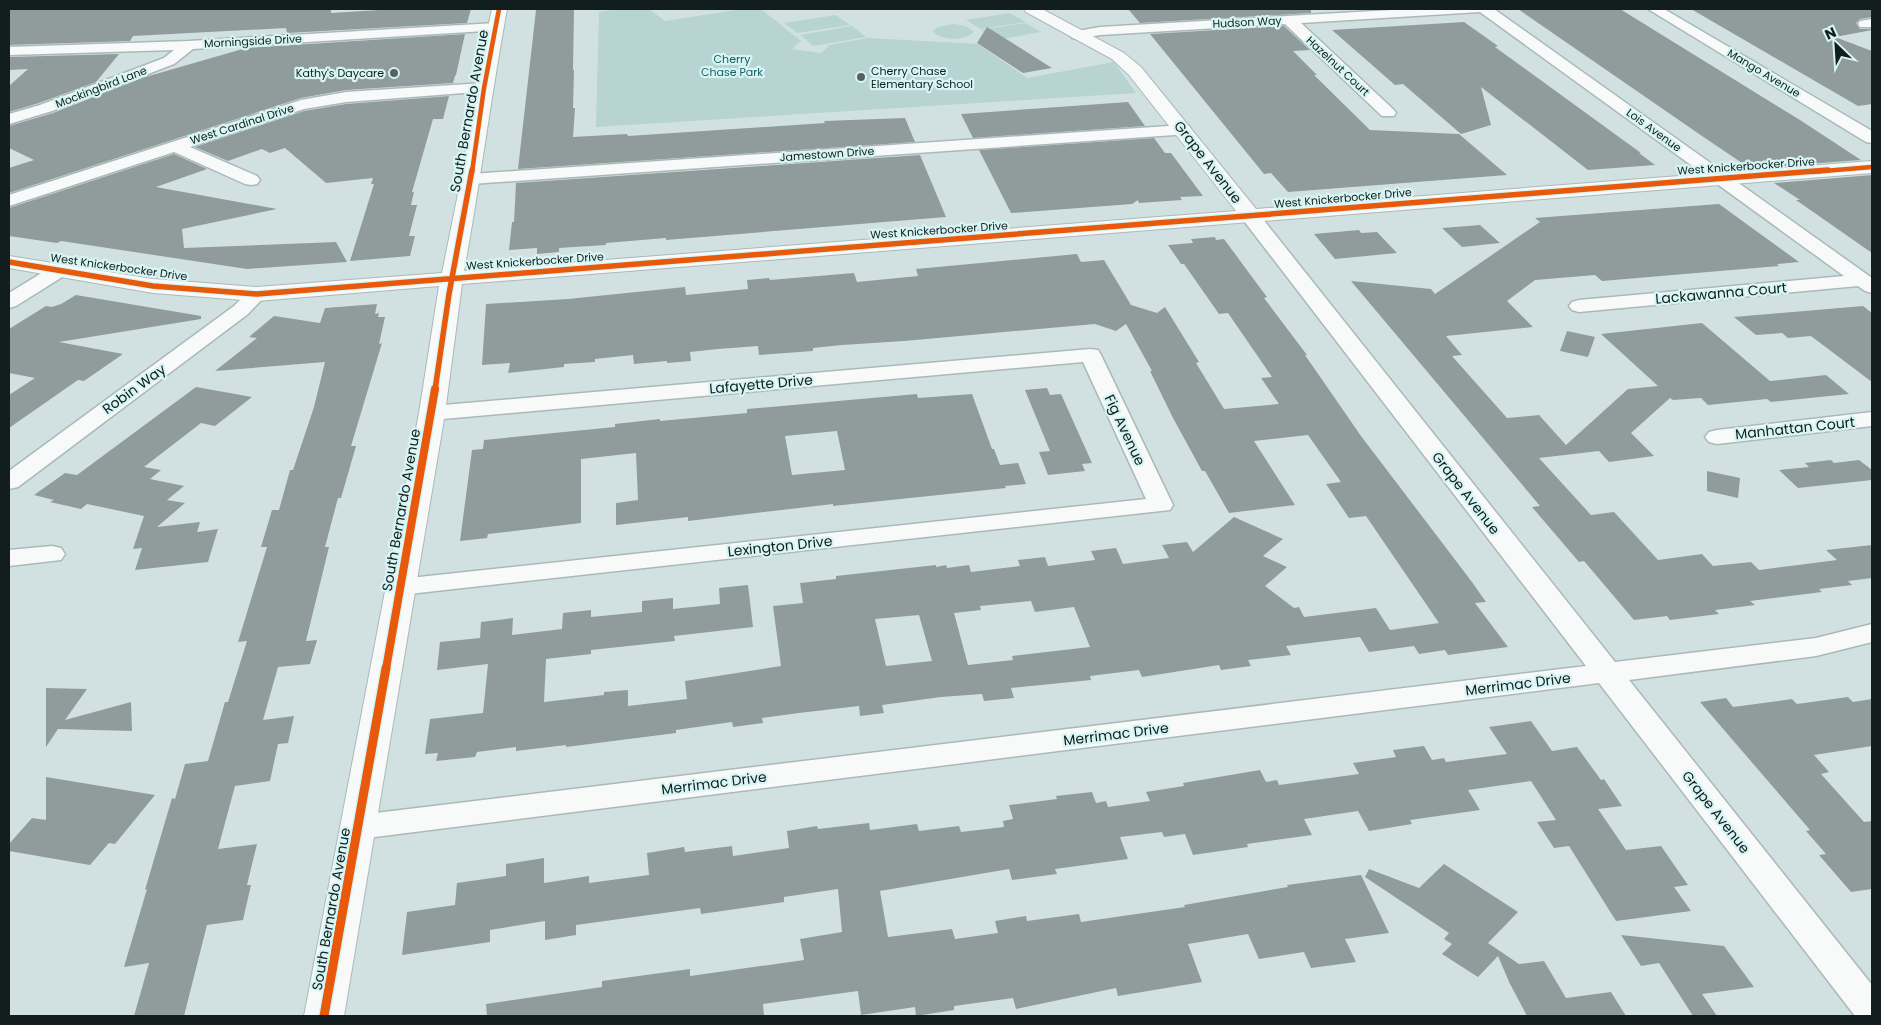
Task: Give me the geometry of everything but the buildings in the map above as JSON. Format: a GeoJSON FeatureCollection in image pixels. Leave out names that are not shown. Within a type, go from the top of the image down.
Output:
{"type":"FeatureCollection","features":[{"type":"Feature","properties":{"kind":"street","name":"Grape Avenue"},"geometry":{"type":"LineString","coordinates":[[1031,9],[1077,36],[1118,56],[1135,71],[1872,1011]]}},
{"type":"Feature","properties":{"kind":"street","name":"Hudson Way"},"geometry":{"type":"LineString","coordinates":[[1077,36],[1100,31],[1476,9]]}},
{"type":"Feature","properties":{"kind":"street","name":"Lois Avenue"},"geometry":{"type":"LineString","coordinates":[[1485,9],[1867,284]]}},
{"type":"Feature","properties":{"kind":"street","name":"Mango Avenue"},"geometry":{"type":"LineString","coordinates":[[1655,9],[1872,138]]}},
{"type":"Feature","properties":{"kind":"street","name":"Morningside Drive"},"geometry":{"type":"LineString","coordinates":[[9,51],[189,45],[498,18]]}},
{"type":"Feature","properties":{"kind":"street","name":"South Bernardo Avenue"},"geometry":{"type":"LineString","coordinates":[[324,1016],[432,413],[448,294],[498,18]]}},
{"type":"Feature","properties":{"kind":"street","name":"Hazelnut Court"},"geometry":{"type":"LineString","coordinates":[[1288,20],[1388,113]]}},
{"type":"Feature","properties":{"kind":"street","name":"Mockingbird Lane"},"geometry":{"type":"LineString","coordinates":[[9,119],[46,108],[169,61],[189,45]]}},
{"type":"Feature","properties":{"kind":"street","name":"West Cardinal Drive"},"geometry":{"type":"LineString","coordinates":[[9,201],[280,111],[323,100],[484,88]]}},
{"type":"Feature","properties":{"kind":"street","name":"Jamestown Drive"},"geometry":{"type":"LineString","coordinates":[[470,179],[1183,130]]}},
{"type":"Feature","properties":{"kind":"street"},"geometry":{"type":"LineString","coordinates":[[174,146],[251,180]]}},
{"type":"Feature","properties":{"kind":"street","name":"West Knickerbocker Drive"},"geometry":{"type":"LineString","coordinates":[[9,262],[153,286],[258,294],[1872,168]]}},
{"type":"Feature","properties":{"kind":"street"},"geometry":{"type":"LineString","coordinates":[[9,302],[60,270]]}},
{"type":"Feature","properties":{"kind":"street","name":"Lackawanna Court"},"geometry":{"type":"LineString","coordinates":[[1579,306],[1867,284]]}},
{"type":"Feature","properties":{"kind":"street","name":"Robin Way"},"geometry":{"type":"LineString","coordinates":[[9,482],[241,310],[258,294]]}},
{"type":"Feature","properties":{"kind":"street","name":"Lafayette Drive"},"geometry":{"type":"LineString","coordinates":[[432,413],[1090,355]]}},
{"type":"Feature","properties":{"kind":"street","name":"Fig Avenue"},"geometry":{"type":"LineString","coordinates":[[1090,355],[1161,505]]}},
{"type":"Feature","properties":{"kind":"street","name":"Manhattan Court"},"geometry":{"type":"LineString","coordinates":[[1717,437],[1872,420]]}},
{"type":"Feature","properties":{"kind":"street","name":"Lexington Drive"},"geometry":{"type":"LineString","coordinates":[[400,586],[1161,505]]}},
{"type":"Feature","properties":{"kind":"street"},"geometry":{"type":"LineString","coordinates":[[9,558],[52,554]]}},
{"type":"Feature","properties":{"kind":"street","name":"Merrimac Drive"},"geometry":{"type":"LineString","coordinates":[[359,827],[1816,647],[1872,633]]}},
{"type":"Feature","properties":{"kind":"green space","name":"Cherry Chase Park"},"geometry":{"type":"Polygon","coordinates":[[[617,9],[649,9],[665,21],[743,9],[761,9],[801,41],[792,49],[821,53],[830,45],[868,38],[978,44],[1027,78],[1114,62],[1136,93],[596,127],[599,12],[617,9]]]}},
{"type":"Feature","properties":{"kind":"green space"},"geometry":{"type":"Polygon","coordinates":[[[1010,13],[1025,22],[981,29],[966,20],[1010,13]]]}},
{"type":"Feature","properties":{"kind":"green space"},"geometry":{"type":"Polygon","coordinates":[[[836,15],[850,25],[797,33],[784,23],[836,15]]]}},
{"type":"Feature","properties":{"kind":"green space"},"geometry":{"type":"Polygon","coordinates":[[[1025,23],[1041,32],[997,40],[981,30],[1025,23]]]}},
{"type":"Feature","properties":{"kind":"green space"},"geometry":{"type":"Polygon","coordinates":[[[954,24],[966,26],[974,32],[965,37],[954,39],[942,37],[933,32],[937,27],[954,24]]]}},
{"type":"Feature","properties":{"kind":"green space"},"geometry":{"type":"Polygon","coordinates":[[[852,26],[866,37],[813,46],[800,35],[852,26]]]}},
{"type":"Feature","properties":{"kind":"cycle path"},"geometry":{"type":"LineString","coordinates":[[324,1016],[432,413],[449,294],[471,179],[484,88],[499,9]]}},
{"type":"Feature","properties":{"kind":"cycle path"},"geometry":{"type":"LineString","coordinates":[[9,262],[153,286],[257,294],[1872,167]]}},
{"type":"Feature","properties":{"kind":"place","name":"Kathy's Daycare"},"geometry":{"type":"Point","coordinates":[394,73]}},
{"type":"Feature","properties":{"kind":"place","name":"Cherry Chase Elementary School"},"geometry":{"type":"Point","coordinates":[861,77]}}]}
